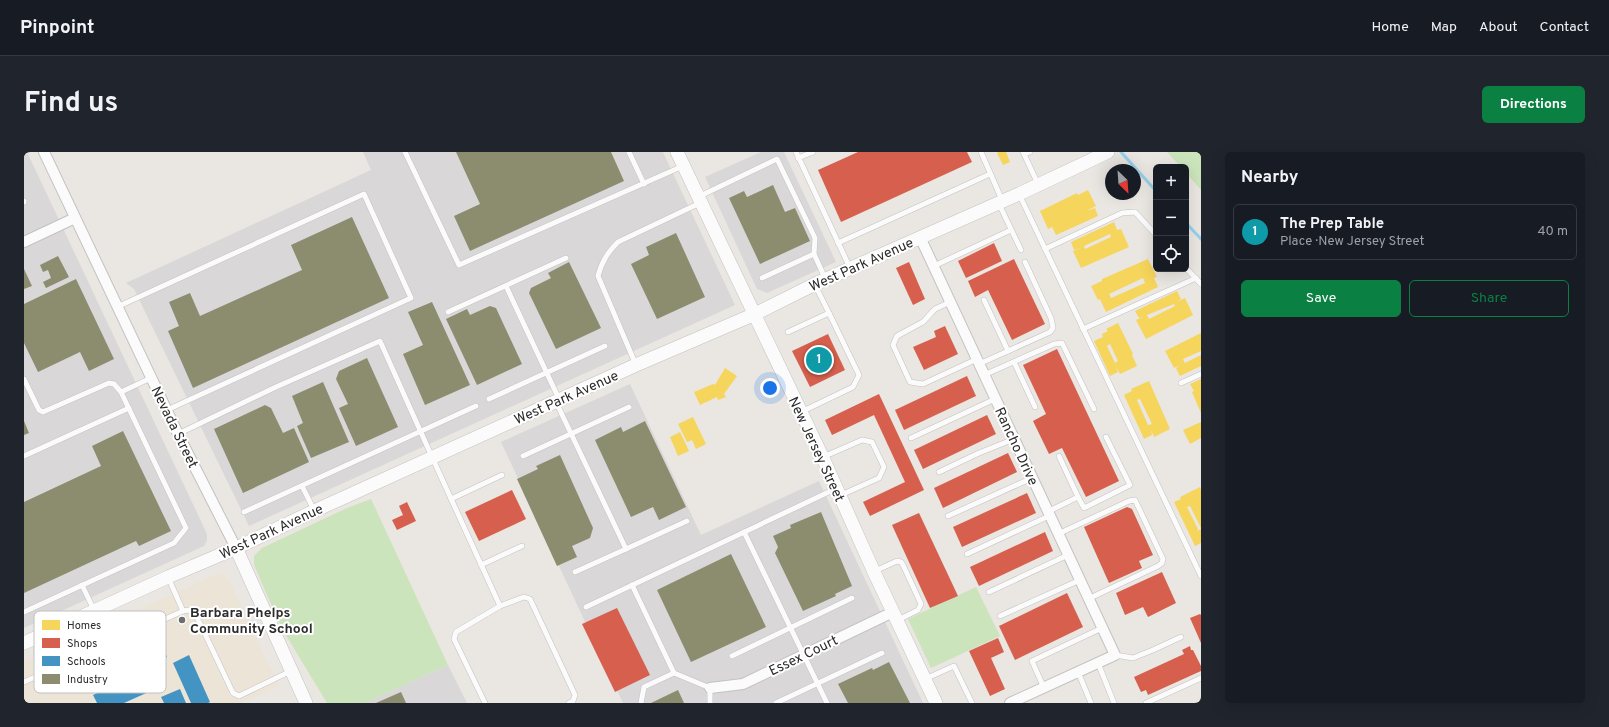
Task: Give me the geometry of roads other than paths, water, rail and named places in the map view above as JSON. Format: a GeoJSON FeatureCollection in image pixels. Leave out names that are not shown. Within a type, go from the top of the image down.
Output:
{"type":"FeatureCollection","features":[{"type":"Feature","properties":{"kind":"street","name":"Nevada Street"},"geometry":{"type":"LineString","coordinates":[[44,152],[166,410],[236,548],[306,703]]}},
{"type":"Feature","properties":{"kind":"street","name":"New Jersey Street"},"geometry":{"type":"LineString","coordinates":[[677,152],[823,458],[837,493],[936,703]]}},
{"type":"Feature","properties":{"kind":"street","name":"West Park Avenue"},"geometry":{"type":"LineString","coordinates":[[94,610],[236,548],[432,457],[636,365],[755,314],[850,268],[1019,194],[1108,152]]}},
{"type":"Feature","properties":{"kind":"street"},"geometry":{"type":"LineString","coordinates":[[24,242],[75,218]]}},
{"type":"Feature","properties":{"kind":"street","name":"Rancho Drive"},"geometry":{"type":"LineString","coordinates":[[920,237],[1115,655]]}},
{"type":"Feature","properties":{"kind":"street","name":"Essex Court"},"geometry":{"type":"LineString","coordinates":[[710,688],[743,684],[803,655],[895,616]]}},
{"type":"Feature","properties":{"kind":"street","name":"West Park Avenue"},"geometry":{"type":"LineString","coordinates":[[24,643],[34,638]]}},
{"type":"Feature","properties":{"kind":"street"},"geometry":{"type":"LineString","coordinates":[[1010,703],[1115,655]]}},
{"type":"Feature","properties":{"kind":"lane"},"geometry":{"type":"LineString","coordinates":[[405,152],[459,265],[684,166]]}},
{"type":"Feature","properties":{"kind":"lane"},"geometry":{"type":"LineString","coordinates":[[629,152],[644,184]]}},
{"type":"Feature","properties":{"kind":"lane"},"geometry":{"type":"LineString","coordinates":[[796,152],[850,268]]}},
{"type":"Feature","properties":{"kind":"lane"},"geometry":{"type":"LineString","coordinates":[[798,158],[813,152]]}},
{"type":"Feature","properties":{"kind":"lane"},"geometry":{"type":"LineString","coordinates":[[980,152],[1011,230],[1021,250]]}},
{"type":"Feature","properties":{"kind":"lane"},"geometry":{"type":"LineString","coordinates":[[1030,152],[1023,153],[1038,184]]}},
{"type":"Feature","properties":{"kind":"lane"},"geometry":{"type":"LineString","coordinates":[[636,365],[598,276],[601,263],[618,242],[778,159],[815,238],[814,254],[829,314],[859,375],[853,387],[800,412]]}},
{"type":"Feature","properties":{"kind":"lane"},"geometry":{"type":"LineString","coordinates":[[838,243],[990,174]]}},
{"type":"Feature","properties":{"kind":"lane"},"geometry":{"type":"LineString","coordinates":[[117,307],[364,194],[412,298],[166,410]]}},
{"type":"Feature","properties":{"kind":"lane"},"geometry":{"type":"LineString","coordinates":[[1019,194],[1201,576]]}},
{"type":"Feature","properties":{"kind":"lane"},"geometry":{"type":"LineString","coordinates":[[1045,249],[1122,213],[1135,212],[1153,232]]}},
{"type":"Feature","properties":{"kind":"lane"},"geometry":{"type":"LineString","coordinates":[[934,266],[1011,230]]}},
{"type":"Feature","properties":{"kind":"lane"},"geometry":{"type":"LineString","coordinates":[[762,278],[814,254]]}},
{"type":"Feature","properties":{"kind":"lane"},"geometry":{"type":"LineString","coordinates":[[448,312],[566,258]]}},
{"type":"Feature","properties":{"kind":"lane"},"geometry":{"type":"LineString","coordinates":[[950,302],[935,310],[924,322],[897,336],[893,345],[910,382],[923,384],[1008,351],[1050,332],[1053,328],[1050,318],[1025,262]]}},
{"type":"Feature","properties":{"kind":"lane"},"geometry":{"type":"LineString","coordinates":[[1189,271],[1201,284]]}},
{"type":"Feature","properties":{"kind":"lane"},"geometry":{"type":"LineString","coordinates":[[1083,329],[1196,278]]}},
{"type":"Feature","properties":{"kind":"lane"},"geometry":{"type":"LineString","coordinates":[[506,286],[546,373],[571,435],[626,549]]}},
{"type":"Feature","properties":{"kind":"lane"},"geometry":{"type":"LineString","coordinates":[[984,300],[1008,351]]}},
{"type":"Feature","properties":{"kind":"lane"},"geometry":{"type":"LineString","coordinates":[[788,332],[829,314]]}},
{"type":"Feature","properties":{"kind":"lane"},"geometry":{"type":"LineString","coordinates":[[178,434],[276,387],[380,341],[500,606]]}},
{"type":"Feature","properties":{"kind":"lane"},"geometry":{"type":"LineString","coordinates":[[984,375],[1054,344],[1062,343],[1094,409]]}},
{"type":"Feature","properties":{"kind":"lane"},"geometry":{"type":"LineString","coordinates":[[489,399],[605,346]]}},
{"type":"Feature","properties":{"kind":"lane"},"geometry":{"type":"LineString","coordinates":[[1014,362],[1035,407]]}},
{"type":"Feature","properties":{"kind":"lane"},"geometry":{"type":"LineString","coordinates":[[1181,383],[1201,374]]}},
{"type":"Feature","properties":{"kind":"lane"},"geometry":{"type":"LineString","coordinates":[[121,392],[151,378]]}},
{"type":"Feature","properties":{"kind":"lane"},"geometry":{"type":"LineString","coordinates":[[24,379],[39,410],[43,412],[109,383],[114,384],[121,392],[186,528],[174,543],[24,612]]}},
{"type":"Feature","properties":{"kind":"lane"},"geometry":{"type":"LineString","coordinates":[[911,438],[995,399]]}},
{"type":"Feature","properties":{"kind":"lane"},"geometry":{"type":"LineString","coordinates":[[244,512],[476,406]]}},
{"type":"Feature","properties":{"kind":"lane"},"geometry":{"type":"LineString","coordinates":[[24,456],[129,408]]}},
{"type":"Feature","properties":{"kind":"lane"},"geometry":{"type":"LineString","coordinates":[[523,456],[629,408]]}},
{"type":"Feature","properties":{"kind":"lane"},"geometry":{"type":"LineString","coordinates":[[1059,456],[1084,508],[1130,485],[1106,437]]}},
{"type":"Feature","properties":{"kind":"lane"},"geometry":{"type":"LineString","coordinates":[[939,472],[979,453],[1014,439]]}},
{"type":"Feature","properties":{"kind":"lane"},"geometry":{"type":"LineString","coordinates":[[586,607],[744,532],[837,493],[879,478],[884,467],[872,442],[862,440],[823,458]]}},
{"type":"Feature","properties":{"kind":"lane"},"geometry":{"type":"LineString","coordinates":[[451,498],[502,475]]}},
{"type":"Feature","properties":{"kind":"lane"},"geometry":{"type":"LineString","coordinates":[[948,516],[1032,478]]}},
{"type":"Feature","properties":{"kind":"lane"},"geometry":{"type":"LineString","coordinates":[[302,486],[314,511]]}},
{"type":"Feature","properties":{"kind":"lane"},"geometry":{"type":"LineString","coordinates":[[967,554],[1048,514],[1078,497]]}},
{"type":"Feature","properties":{"kind":"lane"},"geometry":{"type":"LineString","coordinates":[[1058,534],[1129,501],[1135,500],[1139,507],[1163,559],[1162,562],[1158,566],[1088,599]]}},
{"type":"Feature","properties":{"kind":"lane"},"geometry":{"type":"LineString","coordinates":[[575,572],[687,521]]}},
{"type":"Feature","properties":{"kind":"lane"},"geometry":{"type":"LineString","coordinates":[[744,532],[827,703]]}},
{"type":"Feature","properties":{"kind":"lane"},"geometry":{"type":"LineString","coordinates":[[481,564],[522,546]]}},
{"type":"Feature","properties":{"kind":"lane"},"geometry":{"type":"LineString","coordinates":[[989,592],[1068,554]]}},
{"type":"Feature","properties":{"kind":"lane"},"geometry":{"type":"LineString","coordinates":[[874,572],[897,562],[901,562],[903,565],[921,604],[918,610],[895,616]]}},
{"type":"Feature","properties":{"kind":"lane"},"geometry":{"type":"LineString","coordinates":[[168,577],[182,611]]}},
{"type":"Feature","properties":{"kind":"lane"},"geometry":{"type":"LineString","coordinates":[[1000,616],[1080,580]]}},
{"type":"Feature","properties":{"kind":"lane"},"geometry":{"type":"LineString","coordinates":[[82,585],[94,610]]}},
{"type":"Feature","properties":{"kind":"lane"},"geometry":{"type":"LineString","coordinates":[[632,585],[674,673],[710,688],[710,703]]}},
{"type":"Feature","properties":{"kind":"lane"},"geometry":{"type":"LineString","coordinates":[[485,703],[454,639],[456,632],[500,606],[524,597],[530,599],[575,695],[573,701],[570,703]]}},
{"type":"Feature","properties":{"kind":"lane"},"geometry":{"type":"LineString","coordinates":[[732,656],[852,598]]}},
{"type":"Feature","properties":{"kind":"lane"},"geometry":{"type":"LineString","coordinates":[[166,618],[182,611],[189,610],[195,613],[233,694],[239,696],[291,671]]}},
{"type":"Feature","properties":{"kind":"lane"},"geometry":{"type":"LineString","coordinates":[[1044,688],[1032,661],[1102,628]]}},
{"type":"Feature","properties":{"kind":"lane"},"geometry":{"type":"LineString","coordinates":[[1115,655],[1133,658],[1181,637]]}},
{"type":"Feature","properties":{"kind":"lane"},"geometry":{"type":"LineString","coordinates":[[776,703],[882,653]]}},
{"type":"Feature","properties":{"kind":"lane"},"geometry":{"type":"LineString","coordinates":[[1098,663],[1114,703]]}},
{"type":"Feature","properties":{"kind":"lane"},"geometry":{"type":"LineString","coordinates":[[925,679],[954,666],[972,703]]}},
{"type":"Feature","properties":{"kind":"lane"},"geometry":{"type":"LineString","coordinates":[[1078,672],[1092,703]]}},
{"type":"Feature","properties":{"kind":"lane"},"geometry":{"type":"LineString","coordinates":[[642,703],[644,687],[674,673]]}},
{"type":"Feature","properties":{"kind":"lane"},"geometry":{"type":"LineString","coordinates":[[24,682],[34,678]]}},
{"type":"Feature","properties":{"kind":"lane"},"geometry":{"type":"LineString","coordinates":[[1146,703],[1201,678]]}},
{"type":"Feature","properties":{"kind":"waterway"},"geometry":{"type":"LineString","coordinates":[[1121,152],[1153,188]]}},
{"type":"Feature","properties":{"kind":"waterway"},"geometry":{"type":"LineString","coordinates":[[1189,226],[1201,239]]}},
{"type":"Feature","properties":{"kind":"place","name":"The Prep Table"},"geometry":{"type":"Point","coordinates":[819,360]}},
{"type":"Feature","properties":{"kind":"place","name":"Barbara Phelps Community School"},"geometry":{"type":"Point","coordinates":[182,620]}}]}
